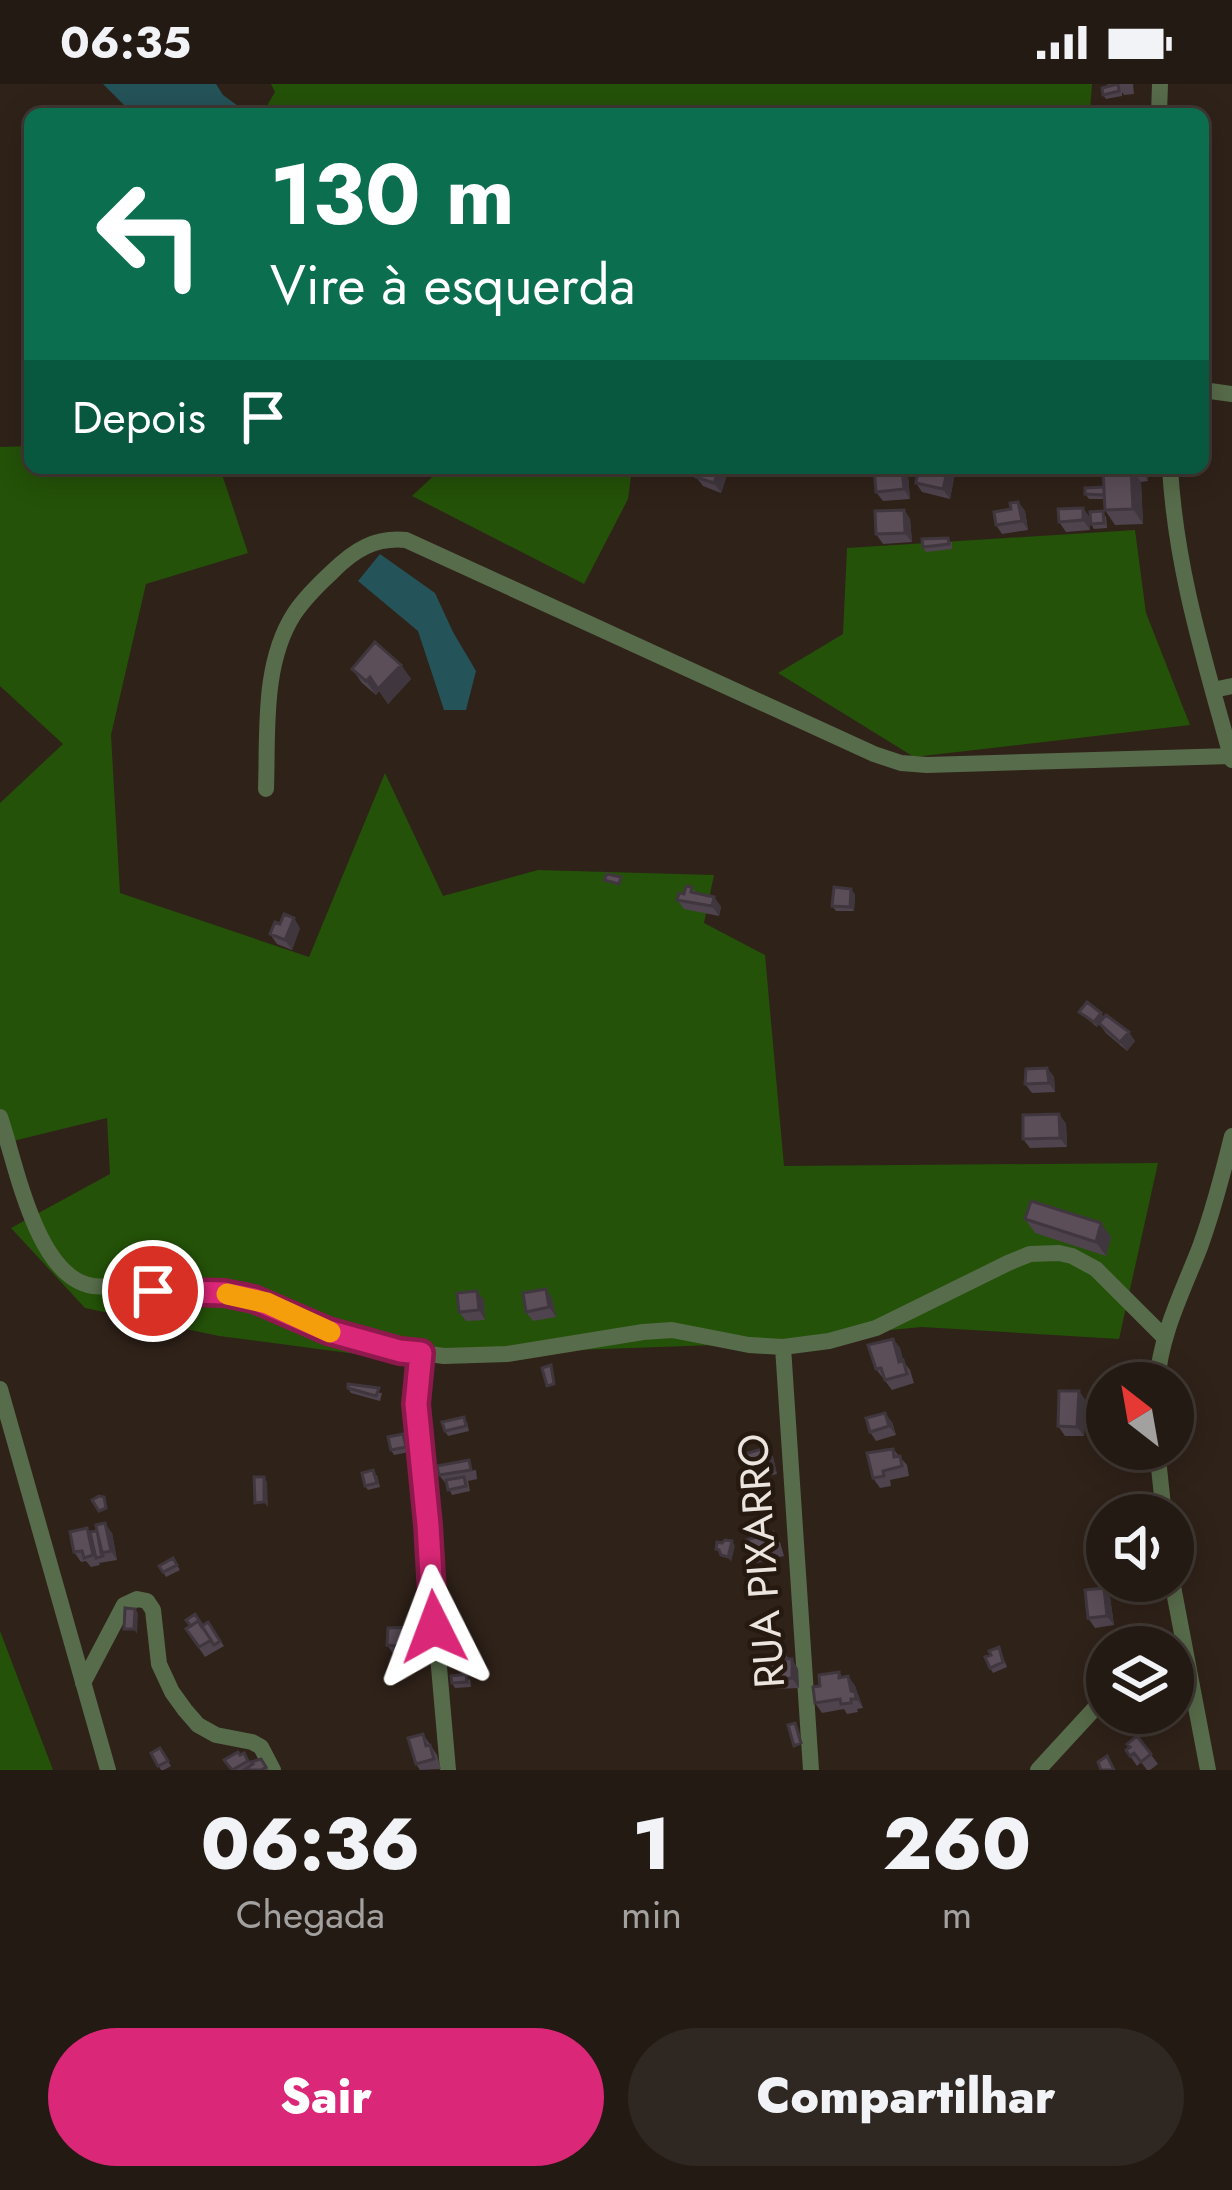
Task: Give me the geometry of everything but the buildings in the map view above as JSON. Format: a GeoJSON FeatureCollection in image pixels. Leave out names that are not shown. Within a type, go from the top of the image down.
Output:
{"type":"FeatureCollection","features":[{"type":"Feature","properties":{"kind":"street"},"geometry":{"type":"LineString","coordinates":[[266,789],[276,654],[294,614],[347,557],[374,541],[394,539],[406,540],[901,763],[1232,758],[1195,632],[1170,474]]}},
{"type":"Feature","properties":{"kind":"street"},"geometry":{"type":"LineString","coordinates":[[1213,690],[1232,686]]}},
{"type":"Feature","properties":{"kind":"street"},"geometry":{"type":"LineString","coordinates":[[0,1117],[34,1223],[53,1258],[76,1282],[242,1296],[328,1331],[400,1351],[484,1356],[672,1330],[749,1346],[829,1341],[875,1328],[981,1274],[1046,1252],[1072,1256],[1096,1269],[1165,1338]]}},
{"type":"Feature","properties":{"kind":"street"},"geometry":{"type":"LineString","coordinates":[[1159,1362],[1232,1136]]}},
{"type":"Feature","properties":{"kind":"street","name":"RUA PIXARRO"},"geometry":{"type":"LineString","coordinates":[[783,1347],[811,1770]]}},
{"type":"Feature","properties":{"kind":"street"},"geometry":{"type":"LineString","coordinates":[[421,1353],[416,1404],[448,1770]]}},
{"type":"Feature","properties":{"kind":"street"},"geometry":{"type":"LineString","coordinates":[[0,1389],[108,1770]]}},
{"type":"Feature","properties":{"kind":"street"},"geometry":{"type":"LineString","coordinates":[[83,1683],[124,1605],[146,1600],[153,1610],[158,1664],[184,1710],[216,1736],[261,1748],[273,1770]]}},
{"type":"Feature","properties":{"kind":"street"},"geometry":{"type":"LineString","coordinates":[[1194,1699],[1208,1770]]}},
{"type":"Feature","properties":{"kind":"street"},"geometry":{"type":"LineString","coordinates":[[1037,1770],[1086,1718]]}},
{"type":"Feature","properties":{"kind":"green space"},"geometry":{"type":"Polygon","coordinates":[[[271,84],[1092,84],[1090,108],[266,108],[275,92],[271,84]]]}},
{"type":"Feature","properties":{"kind":"green space"},"geometry":{"type":"Polygon","coordinates":[[[24,446],[24,474],[222,474],[248,553],[146,584],[111,735],[120,893],[309,957],[385,773],[443,896],[538,870],[714,875],[704,923],[765,955],[784,1166],[1158,1163],[1119,1339],[922,1327],[742,1344],[379,1357],[219,1336],[85,1308],[11,1228],[110,1174],[107,1118],[5,1143],[0,1127],[0,803],[63,744],[0,686],[0,447],[24,446]]]}},
{"type":"Feature","properties":{"kind":"green space"},"geometry":{"type":"Polygon","coordinates":[[[436,474],[631,474],[628,499],[584,584],[412,496],[436,474]]]}},
{"type":"Feature","properties":{"kind":"green space"},"geometry":{"type":"Polygon","coordinates":[[[1135,530],[1146,613],[1190,725],[914,757],[778,673],[843,634],[847,548],[1135,530]]]}},
{"type":"Feature","properties":{"kind":"green space"},"geometry":{"type":"Polygon","coordinates":[[[0,1631],[53,1770],[0,1770],[0,1631]]]}},
{"type":"Feature","properties":{"kind":"water"},"geometry":{"type":"Polygon","coordinates":[[[103,84],[216,84],[238,106],[236,108],[127,108],[103,84]]]}},
{"type":"Feature","properties":{"kind":"water"},"geometry":{"type":"Polygon","coordinates":[[[380,554],[435,593],[476,671],[466,710],[444,710],[418,631],[358,581],[380,554]]]}},
{"type":"Feature","properties":{"kind":"slow traffic"},"geometry":{"type":"LineString","coordinates":[[227,1294],[267,1303],[330,1332]]}},
{"type":"Feature","properties":{"kind":"route"},"geometry":{"type":"LineString","coordinates":[[153,1291],[224,1293],[254,1299],[328,1331],[421,1353],[416,1404],[434,1627]]}}]}
